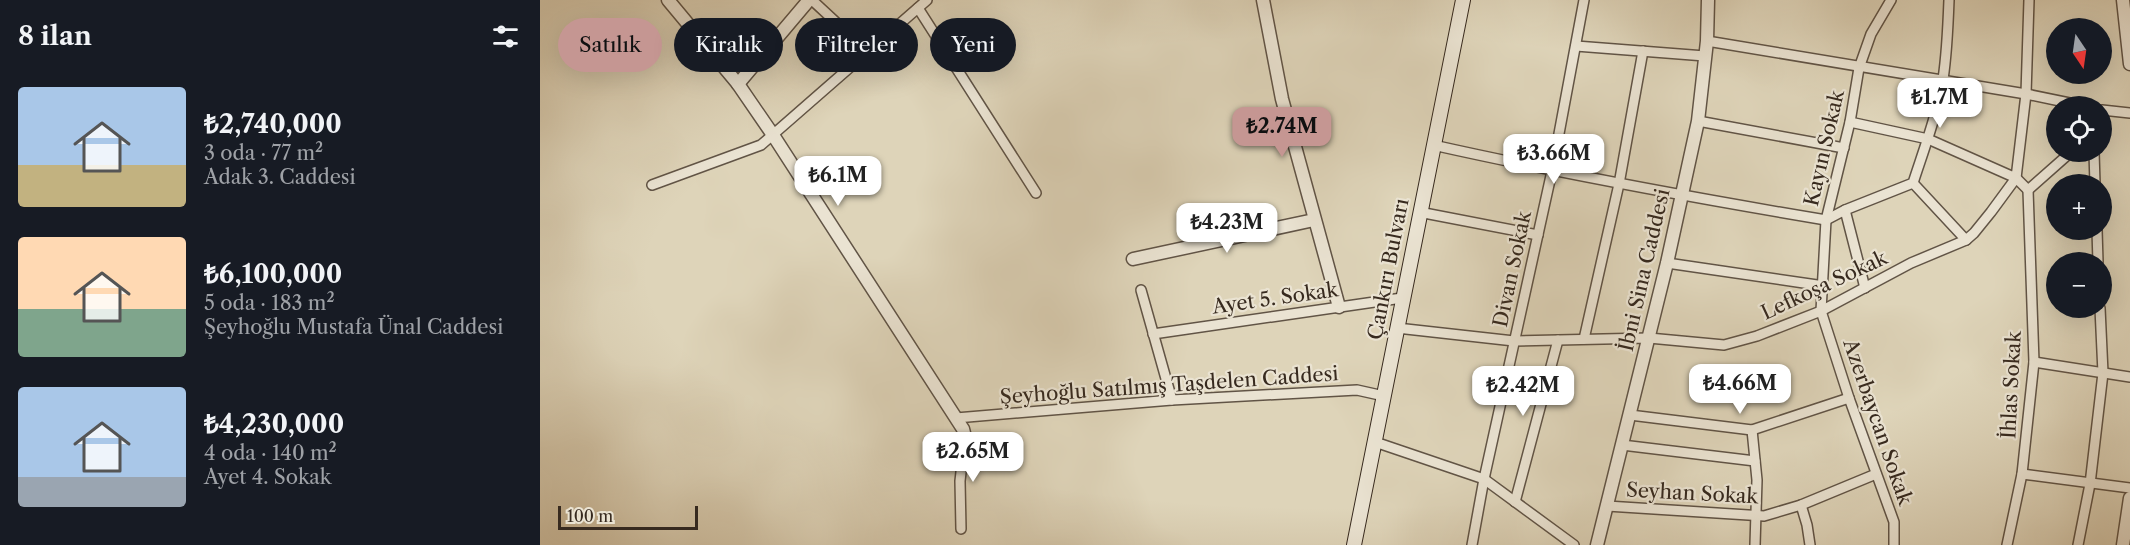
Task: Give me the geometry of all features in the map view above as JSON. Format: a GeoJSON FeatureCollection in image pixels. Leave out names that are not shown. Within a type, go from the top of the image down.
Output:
{"type":"FeatureCollection","features":[{"type":"Feature","properties":{"kind":"main road","name":"Çankırı Bulvarı"},"geometry":{"type":"LineString","coordinates":[[1354,545],[1462,0]]}},
{"type":"Feature","properties":{"kind":"street"},"geometry":{"type":"LineString","coordinates":[[668,0],[738,84],[774,135],[963,429],[960,481],[961,529]]}},
{"type":"Feature","properties":{"kind":"street"},"geometry":{"type":"LineString","coordinates":[[738,84],[811,0],[831,18]]}},
{"type":"Feature","properties":{"kind":"street"},"geometry":{"type":"LineString","coordinates":[[907,18],[927,0]]}},
{"type":"Feature","properties":{"kind":"street"},"geometry":{"type":"LineString","coordinates":[[1263,0],[1282,99],[1339,307]]}},
{"type":"Feature","properties":{"kind":"street","name":"Divan Sokak"},"geometry":{"type":"LineString","coordinates":[[1472,545],[1484,479],[1552,171],[1584,0]]}},
{"type":"Feature","properties":{"kind":"street","name":"İbni Sina Caddesi"},"geometry":{"type":"LineString","coordinates":[[1597,545],[1667,263],[1698,121],[1707,41],[1708,0]]}},
{"type":"Feature","properties":{"kind":"street","name":"Kayın Sokak"},"geometry":{"type":"LineString","coordinates":[[1821,311],[1826,220],[1850,122],[1859,68],[1871,34],[1891,0]]}},
{"type":"Feature","properties":{"kind":"street"},"geometry":{"type":"LineString","coordinates":[[1433,145],[1681,196],[1826,220],[1913,183],[1928,139],[1943,81],[1949,0]]}},
{"type":"Feature","properties":{"kind":"street"},"geometry":{"type":"LineString","coordinates":[[2016,178],[2026,94],[2029,0]]}},
{"type":"Feature","properties":{"kind":"street"},"geometry":{"type":"LineString","coordinates":[[2123,0],[2130,64]]}},
{"type":"Feature","properties":{"kind":"street"},"geometry":{"type":"LineString","coordinates":[[918,8],[1036,193]]}},
{"type":"Feature","properties":{"kind":"street"},"geometry":{"type":"LineString","coordinates":[[1707,41],[2046,98]]}},
{"type":"Feature","properties":{"kind":"street"},"geometry":{"type":"LineString","coordinates":[[1576,46],[1705,56]]}},
{"type":"Feature","properties":{"kind":"street"},"geometry":{"type":"LineString","coordinates":[[1584,339],[1619,184],[1643,51]]}},
{"type":"Feature","properties":{"kind":"street"},"geometry":{"type":"LineString","coordinates":[[652,185],[761,145],[845,72]]}},
{"type":"Feature","properties":{"kind":"street"},"geometry":{"type":"LineString","coordinates":[[2112,112],[2130,113]]}},
{"type":"Feature","properties":{"kind":"street"},"geometry":{"type":"LineString","coordinates":[[1698,121],[1844,148]]}},
{"type":"Feature","properties":{"kind":"street"},"geometry":{"type":"LineString","coordinates":[[1850,122],[1928,139],[2016,178],[2028,190],[2060,162]]}},
{"type":"Feature","properties":{"kind":"street","name":"Lefkoşa Sokak"},"geometry":{"type":"LineString","coordinates":[[1397,328],[1514,341],[1649,338],[1724,345],[1757,336],[1821,311],[1911,263],[1965,240],[1974,233],[2016,178]]}},
{"type":"Feature","properties":{"kind":"street"},"geometry":{"type":"LineString","coordinates":[[1913,183],[1965,240]]}},
{"type":"Feature","properties":{"kind":"street","name":"İhlas Sokak"},"geometry":{"type":"LineString","coordinates":[[2007,545],[2022,474],[2034,362],[2028,190]]}},
{"type":"Feature","properties":{"kind":"street"},"geometry":{"type":"LineString","coordinates":[[1845,210],[1865,288]]}},
{"type":"Feature","properties":{"kind":"street"},"geometry":{"type":"LineString","coordinates":[[1419,212],[1538,235]]}},
{"type":"Feature","properties":{"kind":"street"},"geometry":{"type":"LineString","coordinates":[[1133,259],[1314,220]]}},
{"type":"Feature","properties":{"kind":"street"},"geometry":{"type":"LineString","coordinates":[[1667,263],[1824,286]]}},
{"type":"Feature","properties":{"kind":"street"},"geometry":{"type":"LineString","coordinates":[[1141,290],[1172,400]]}},
{"type":"Feature","properties":{"kind":"street","name":"Ayet 5. Sokak"},"geometry":{"type":"LineString","coordinates":[[1153,334],[1402,298]]}},
{"type":"Feature","properties":{"kind":"street","name":"Azerbaycan Sokak"},"geometry":{"type":"LineString","coordinates":[[1821,311],[1849,398],[1894,522],[1894,545]]}},
{"type":"Feature","properties":{"kind":"street"},"geometry":{"type":"LineString","coordinates":[[2078,545],[2090,484],[2103,373],[2100,318]]}},
{"type":"Feature","properties":{"kind":"street"},"geometry":{"type":"LineString","coordinates":[[1515,502],[1557,340]]}},
{"type":"Feature","properties":{"kind":"street"},"geometry":{"type":"LineString","coordinates":[[2034,362],[2130,377]]}},
{"type":"Feature","properties":{"kind":"street","name":"Şeyhoğlu Satılmış Taşdelen Caddesi"},"geometry":{"type":"LineString","coordinates":[[956,418],[1172,400],[1357,390],[1384,396]]}},
{"type":"Feature","properties":{"kind":"street"},"geometry":{"type":"LineString","coordinates":[[1630,415],[1752,430],[1849,398]]}},
{"type":"Feature","properties":{"kind":"street"},"geometry":{"type":"LineString","coordinates":[[1752,430],[1757,480],[1755,545]]}},
{"type":"Feature","properties":{"kind":"street"},"geometry":{"type":"LineString","coordinates":[[1375,442],[1484,479],[1574,545]]}},
{"type":"Feature","properties":{"kind":"street"},"geometry":{"type":"LineString","coordinates":[[1622,445],[1755,461]]}},
{"type":"Feature","properties":{"kind":"street","name":"Seyhan Sokak"},"geometry":{"type":"LineString","coordinates":[[1607,506],[1764,516],[1801,505],[1876,474]]}},
{"type":"Feature","properties":{"kind":"street"},"geometry":{"type":"LineString","coordinates":[[2022,474],[2130,488]]}},
{"type":"Feature","properties":{"kind":"street"},"geometry":{"type":"LineString","coordinates":[[2123,545],[2130,498]]}},
{"type":"Feature","properties":{"kind":"street"},"geometry":{"type":"LineString","coordinates":[[1801,505],[1810,545]]}}]}
